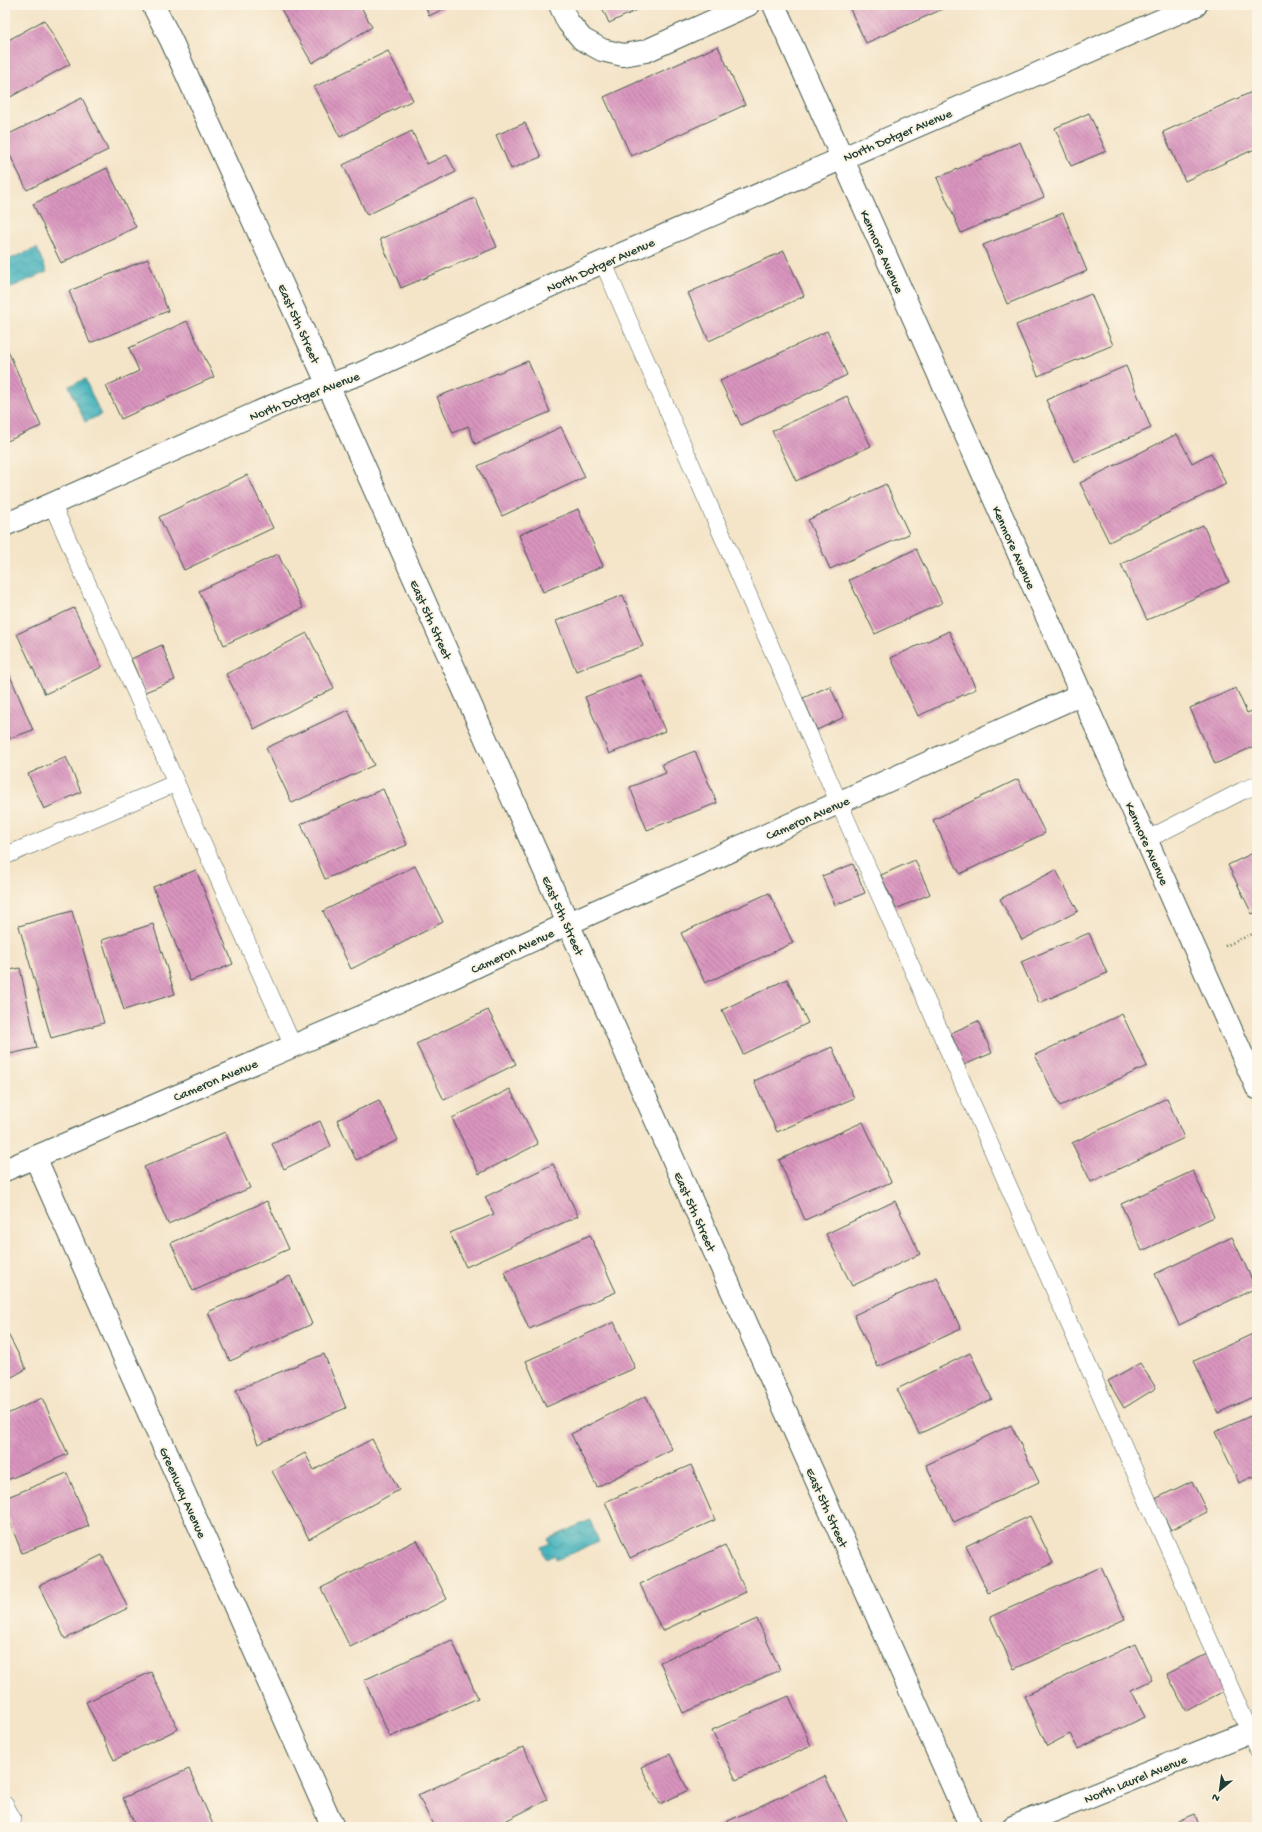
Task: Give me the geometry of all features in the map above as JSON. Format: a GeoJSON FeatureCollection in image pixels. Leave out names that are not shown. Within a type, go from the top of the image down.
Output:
{"type":"FeatureCollection","features":[{"type":"Feature","properties":{"kind":"street","name":"East 5th Street"},"geometry":{"type":"LineString","coordinates":[[153,5],[171,40],[328,385],[567,924],[971,1827]]}},
{"type":"Feature","properties":{"kind":"street"},"geometry":{"type":"LineString","coordinates":[[560,5],[568,22],[582,39],[602,50],[624,55],[646,52],[748,5]]}},
{"type":"Feature","properties":{"kind":"street","name":"Kenmore Avenue"},"geometry":{"type":"LineString","coordinates":[[774,5],[1257,1088]]}},
{"type":"Feature","properties":{"kind":"street","name":"North Dotger Avenue"},"geometry":{"type":"LineString","coordinates":[[5,525],[286,400],[362,373],[603,262],[1196,5]]}},
{"type":"Feature","properties":{"kind":"street","name":"Cameron Avenue"},"geometry":{"type":"LineString","coordinates":[[5,1170],[449,979],[567,924],[1082,694]]}},
{"type":"Feature","properties":{"kind":"street","name":"Greenway Avenue"},"geometry":{"type":"LineString","coordinates":[[35,1157],[333,1827]]}},
{"type":"Feature","properties":{"kind":"street","name":"North Laurel Avenue"},"geometry":{"type":"LineString","coordinates":[[1014,1827],[1255,1736]]}},
{"type":"Feature","properties":{"kind":"lane"},"geometry":{"type":"LineString","coordinates":[[603,262],[839,803],[1255,1736]]}},
{"type":"Feature","properties":{"kind":"lane"},"geometry":{"type":"LineString","coordinates":[[52,504],[293,1046]]}},
{"type":"Feature","properties":{"kind":"lane"},"geometry":{"type":"LineString","coordinates":[[5,856],[176,784]]}},
{"type":"Feature","properties":{"kind":"lane"},"geometry":{"type":"LineString","coordinates":[[1146,840],[1242,791],[1257,785]]}},
{"type":"Feature","properties":{"kind":"lane"},"geometry":{"type":"LineString","coordinates":[[5,1805],[12,1818],[12,1827]]}},
{"type":"Feature","properties":{"kind":"path"},"geometry":{"type":"LineString","coordinates":[[1222,947],[1257,932]]}},
{"type":"Feature","properties":{"kind":"water"},"geometry":{"type":"Polygon","coordinates":[[[37,248],[47,272],[5,290],[5,261],[37,248]]]}},
{"type":"Feature","properties":{"kind":"water"},"geometry":{"type":"Polygon","coordinates":[[[85,379],[101,415],[85,422],[69,386],[85,379]]]}},
{"type":"Feature","properties":{"kind":"water"},"geometry":{"type":"Polygon","coordinates":[[[590,1520],[599,1542],[556,1560],[555,1555],[546,1559],[541,1547],[550,1543],[548,1539],[590,1520]]]}},
{"type":"Feature","properties":{"kind":"building"},"geometry":{"type":"Polygon","coordinates":[[[289,5],[360,5],[372,27],[312,63],[281,9],[289,5]]]}},
{"type":"Feature","properties":{"kind":"building"},"geometry":{"type":"Polygon","coordinates":[[[425,5],[451,5],[429,16],[425,5]]]}},
{"type":"Feature","properties":{"kind":"building"},"geometry":{"type":"Polygon","coordinates":[[[601,5],[648,5],[609,23],[601,5]]]}},
{"type":"Feature","properties":{"kind":"building"},"geometry":{"type":"Polygon","coordinates":[[[848,5],[952,5],[866,43],[848,5]]]}},
{"type":"Feature","properties":{"kind":"building"},"geometry":{"type":"Polygon","coordinates":[[[44,20],[70,64],[5,100],[5,42],[44,20]]]}},
{"type":"Feature","properties":{"kind":"building"},"geometry":{"type":"Polygon","coordinates":[[[718,46],[745,105],[631,156],[604,97],[718,46]]]}},
{"type":"Feature","properties":{"kind":"building"},"geometry":{"type":"Polygon","coordinates":[[[388,51],[413,100],[340,137],[314,87],[388,51]]]}},
{"type":"Feature","properties":{"kind":"building"},"geometry":{"type":"Polygon","coordinates":[[[1254,91],[1257,98],[1257,148],[1185,181],[1163,132],[1254,91]]]}},
{"type":"Feature","properties":{"kind":"building"},"geometry":{"type":"Polygon","coordinates":[[[82,98],[108,150],[27,190],[5,145],[5,136],[82,98]]]}},
{"type":"Feature","properties":{"kind":"building"},"geometry":{"type":"Polygon","coordinates":[[[1089,113],[1106,151],[1071,166],[1055,128],[1089,113]]]}},
{"type":"Feature","properties":{"kind":"building"},"geometry":{"type":"Polygon","coordinates":[[[525,123],[541,157],[511,169],[496,135],[525,123]]]}},
{"type":"Feature","properties":{"kind":"building"},"geometry":{"type":"Polygon","coordinates":[[[412,131],[427,164],[447,155],[456,172],[367,215],[343,165],[412,131]]]}},
{"type":"Feature","properties":{"kind":"building"},"geometry":{"type":"Polygon","coordinates":[[[1020,142],[1044,197],[961,233],[937,178],[1020,142]]]}},
{"type":"Feature","properties":{"kind":"building"},"geometry":{"type":"Polygon","coordinates":[[[107,168],[136,227],[61,263],[33,204],[107,168]]]}},
{"type":"Feature","properties":{"kind":"building"},"geometry":{"type":"Polygon","coordinates":[[[475,198],[497,247],[401,288],[380,239],[475,198]]]}},
{"type":"Feature","properties":{"kind":"building"},"geometry":{"type":"Polygon","coordinates":[[[1063,213],[1087,271],[1007,304],[983,245],[1063,213]]]}},
{"type":"Feature","properties":{"kind":"building"},"geometry":{"type":"Polygon","coordinates":[[[784,251],[804,296],[709,341],[688,293],[784,251]]]}},
{"type":"Feature","properties":{"kind":"building"},"geometry":{"type":"Polygon","coordinates":[[[148,259],[168,311],[90,343],[69,291],[148,259]]]}},
{"type":"Feature","properties":{"kind":"building"},"geometry":{"type":"Polygon","coordinates":[[[1091,294],[1113,345],[1038,376],[1016,325],[1091,294]]]}},
{"type":"Feature","properties":{"kind":"building"},"geometry":{"type":"Polygon","coordinates":[[[187,321],[214,377],[121,419],[106,386],[139,371],[129,348],[187,321]]]}},
{"type":"Feature","properties":{"kind":"building"},"geometry":{"type":"Polygon","coordinates":[[[827,331],[847,375],[741,425],[720,381],[827,331]]]}},
{"type":"Feature","properties":{"kind":"building"},"geometry":{"type":"Polygon","coordinates":[[[5,344],[41,426],[5,442],[5,344]]]}},
{"type":"Feature","properties":{"kind":"building"},"geometry":{"type":"Polygon","coordinates":[[[528,361],[550,412],[475,444],[468,426],[453,433],[437,397],[528,361]]]}},
{"type":"Feature","properties":{"kind":"building"},"geometry":{"type":"Polygon","coordinates":[[[1126,366],[1151,428],[1074,462],[1046,400],[1126,366]]]}},
{"type":"Feature","properties":{"kind":"building"},"geometry":{"type":"Polygon","coordinates":[[[847,396],[871,446],[796,481],[772,431],[847,396]]]}},
{"type":"Feature","properties":{"kind":"building"},"geometry":{"type":"Polygon","coordinates":[[[561,427],[585,477],[502,516],[478,466],[561,427]]]}},
{"type":"Feature","properties":{"kind":"building"},"geometry":{"type":"Polygon","coordinates":[[[1177,434],[1192,463],[1211,453],[1226,484],[1109,542],[1080,483],[1177,434]]]}},
{"type":"Feature","properties":{"kind":"building"},"geometry":{"type":"Polygon","coordinates":[[[247,475],[273,528],[184,570],[159,517],[247,475]]]}},
{"type":"Feature","properties":{"kind":"building"},"geometry":{"type":"Polygon","coordinates":[[[886,484],[909,534],[830,569],[808,520],[886,484]]]}},
{"type":"Feature","properties":{"kind":"building"},"geometry":{"type":"Polygon","coordinates":[[[578,509],[603,566],[543,592],[519,535],[578,509]]]}},
{"type":"Feature","properties":{"kind":"building"},"geometry":{"type":"Polygon","coordinates":[[[1203,525],[1229,582],[1147,620],[1121,564],[1203,525]]]}},
{"type":"Feature","properties":{"kind":"building"},"geometry":{"type":"Polygon","coordinates":[[[916,549],[942,603],[875,634],[849,580],[916,549]]]}},
{"type":"Feature","properties":{"kind":"building"},"geometry":{"type":"Polygon","coordinates":[[[278,554],[303,608],[224,645],[199,591],[278,554]]]}},
{"type":"Feature","properties":{"kind":"building"},"geometry":{"type":"Polygon","coordinates":[[[623,595],[643,646],[576,671],[556,621],[623,595]]]}},
{"type":"Feature","properties":{"kind":"building"},"geometry":{"type":"Polygon","coordinates":[[[74,608],[102,667],[45,694],[17,634],[74,608]]]}},
{"type":"Feature","properties":{"kind":"building"},"geometry":{"type":"Polygon","coordinates":[[[949,631],[976,689],[918,716],[891,658],[949,631]]]}},
{"type":"Feature","properties":{"kind":"building"},"geometry":{"type":"Polygon","coordinates":[[[307,633],[334,688],[254,729],[226,674],[307,633]]]}},
{"type":"Feature","properties":{"kind":"building"},"geometry":{"type":"Polygon","coordinates":[[[162,645],[175,680],[145,692],[131,659],[162,645]]]}},
{"type":"Feature","properties":{"kind":"building"},"geometry":{"type":"Polygon","coordinates":[[[5,664],[33,730],[5,740],[5,664]]]}},
{"type":"Feature","properties":{"kind":"building"},"geometry":{"type":"Polygon","coordinates":[[[641,675],[665,731],[609,754],[585,697],[641,675]]]}},
{"type":"Feature","properties":{"kind":"building"},"geometry":{"type":"Polygon","coordinates":[[[830,686],[844,717],[817,730],[803,698],[830,686]]]}},
{"type":"Feature","properties":{"kind":"building"},"geometry":{"type":"Polygon","coordinates":[[[1236,688],[1247,713],[1257,709],[1257,745],[1215,764],[1190,708],[1236,688]]]}},
{"type":"Feature","properties":{"kind":"building"},"geometry":{"type":"Polygon","coordinates":[[[348,710],[374,765],[292,803],[266,748],[348,710]]]}},
{"type":"Feature","properties":{"kind":"building"},"geometry":{"type":"Polygon","coordinates":[[[695,751],[717,803],[647,830],[630,787],[666,773],[662,764],[695,751]]]}},
{"type":"Feature","properties":{"kind":"building"},"geometry":{"type":"Polygon","coordinates":[[[66,757],[81,792],[44,809],[28,774],[66,757]]]}},
{"type":"Feature","properties":{"kind":"building"},"geometry":{"type":"Polygon","coordinates":[[[1018,779],[1045,833],[960,874],[933,820],[1018,779]]]}},
{"type":"Feature","properties":{"kind":"building"},"geometry":{"type":"Polygon","coordinates":[[[383,789],[407,845],[325,879],[301,824],[383,789]]]}},
{"type":"Feature","properties":{"kind":"building"},"geometry":{"type":"Polygon","coordinates":[[[1257,851],[1257,912],[1252,914],[1228,865],[1257,851]]]}},
{"type":"Feature","properties":{"kind":"building"},"geometry":{"type":"Polygon","coordinates":[[[915,860],[930,894],[896,909],[881,875],[915,860]]]}},
{"type":"Feature","properties":{"kind":"building"},"geometry":{"type":"Polygon","coordinates":[[[853,864],[865,893],[835,905],[822,876],[853,864]]]}},
{"type":"Feature","properties":{"kind":"building"},"geometry":{"type":"Polygon","coordinates":[[[415,866],[443,922],[351,969],[323,911],[415,866]]]}},
{"type":"Feature","properties":{"kind":"building"},"geometry":{"type":"Polygon","coordinates":[[[196,870],[233,964],[190,981],[153,887],[196,870]]]}},
{"type":"Feature","properties":{"kind":"building"},"geometry":{"type":"Polygon","coordinates":[[[1056,870],[1078,911],[1022,940],[1000,899],[1056,870]]]}},
{"type":"Feature","properties":{"kind":"building"},"geometry":{"type":"Polygon","coordinates":[[[769,893],[793,943],[705,983],[681,933],[769,893]]]}},
{"type":"Feature","properties":{"kind":"building"},"geometry":{"type":"Polygon","coordinates":[[[72,911],[104,1023],[51,1038],[19,926],[72,911]]]}},
{"type":"Feature","properties":{"kind":"building"},"geometry":{"type":"Polygon","coordinates":[[[153,924],[175,994],[124,1010],[102,940],[153,924]]]}},
{"type":"Feature","properties":{"kind":"building"},"geometry":{"type":"Polygon","coordinates":[[[1089,933],[1107,973],[1039,1003],[1021,962],[1089,933]]]}},
{"type":"Feature","properties":{"kind":"building"},"geometry":{"type":"Polygon","coordinates":[[[20,968],[37,1048],[5,1055],[5,971],[20,968]]]}},
{"type":"Feature","properties":{"kind":"building"},"geometry":{"type":"Polygon","coordinates":[[[787,979],[808,1023],[743,1054],[722,1010],[787,979]]]}},
{"type":"Feature","properties":{"kind":"building"},"geometry":{"type":"Polygon","coordinates":[[[488,1010],[516,1064],[444,1100],[416,1044],[488,1010]]]}},
{"type":"Feature","properties":{"kind":"building"},"geometry":{"type":"Polygon","coordinates":[[[1122,1014],[1147,1066],[1060,1106],[1035,1055],[1122,1014]]]}},
{"type":"Feature","properties":{"kind":"building"},"geometry":{"type":"Polygon","coordinates":[[[978,1021],[992,1053],[964,1065],[951,1033],[978,1021]]]}},
{"type":"Feature","properties":{"kind":"building"},"geometry":{"type":"Polygon","coordinates":[[[832,1047],[854,1098],[777,1132],[754,1081],[832,1047]]]}},
{"type":"Feature","properties":{"kind":"building"},"geometry":{"type":"Polygon","coordinates":[[[510,1089],[538,1144],[479,1174],[452,1118],[510,1089]]]}},
{"type":"Feature","properties":{"kind":"building"},"geometry":{"type":"Polygon","coordinates":[[[1167,1098],[1184,1138],[1091,1182],[1072,1143],[1167,1098]]]}},
{"type":"Feature","properties":{"kind":"building"},"geometry":{"type":"Polygon","coordinates":[[[379,1100],[398,1140],[356,1160],[337,1120],[379,1100]]]}},
{"type":"Feature","properties":{"kind":"building"},"geometry":{"type":"Polygon","coordinates":[[[320,1121],[331,1146],[284,1169],[272,1144],[320,1121]]]}},
{"type":"Feature","properties":{"kind":"building"},"geometry":{"type":"Polygon","coordinates":[[[863,1122],[891,1182],[805,1220],[779,1160],[863,1122]]]}},
{"type":"Feature","properties":{"kind":"building"},"geometry":{"type":"Polygon","coordinates":[[[225,1132],[250,1188],[168,1224],[144,1167],[225,1132]]]}},
{"type":"Feature","properties":{"kind":"building"},"geometry":{"type":"Polygon","coordinates":[[[553,1164],[578,1216],[466,1267],[450,1233],[494,1214],[485,1197],[553,1164]]]}},
{"type":"Feature","properties":{"kind":"building"},"geometry":{"type":"Polygon","coordinates":[[[1193,1171],[1214,1217],[1142,1251],[1121,1204],[1193,1171]]]}},
{"type":"Feature","properties":{"kind":"building"},"geometry":{"type":"Polygon","coordinates":[[[267,1201],[289,1249],[193,1291],[171,1243],[267,1201]]]}},
{"type":"Feature","properties":{"kind":"building"},"geometry":{"type":"Polygon","coordinates":[[[895,1201],[920,1254],[852,1286],[826,1234],[895,1201]]]}},
{"type":"Feature","properties":{"kind":"building"},"geometry":{"type":"Polygon","coordinates":[[[590,1235],[616,1292],[529,1329],[504,1272],[590,1235]]]}},
{"type":"Feature","properties":{"kind":"building"},"geometry":{"type":"Polygon","coordinates":[[[1232,1237],[1256,1288],[1179,1325],[1155,1274],[1232,1237]]]}},
{"type":"Feature","properties":{"kind":"building"},"geometry":{"type":"Polygon","coordinates":[[[290,1276],[312,1324],[230,1361],[208,1312],[290,1276]]]}},
{"type":"Feature","properties":{"kind":"building"},"geometry":{"type":"Polygon","coordinates":[[[937,1277],[961,1329],[878,1367],[854,1315],[937,1277]]]}},
{"type":"Feature","properties":{"kind":"building"},"geometry":{"type":"Polygon","coordinates":[[[614,1322],[635,1368],[546,1407],[526,1361],[614,1322]]]}},
{"type":"Feature","properties":{"kind":"building"},"geometry":{"type":"Polygon","coordinates":[[[5,1328],[26,1369],[5,1381],[5,1328]]]}},
{"type":"Feature","properties":{"kind":"building"},"geometry":{"type":"Polygon","coordinates":[[[1257,1332],[1257,1395],[1218,1413],[1194,1361],[1257,1332]]]}},
{"type":"Feature","properties":{"kind":"building"},"geometry":{"type":"Polygon","coordinates":[[[970,1353],[992,1399],[919,1434],[897,1389],[970,1353]]]}},
{"type":"Feature","properties":{"kind":"building"},"geometry":{"type":"Polygon","coordinates":[[[324,1354],[346,1408],[258,1444],[236,1390],[324,1354]]]}},
{"type":"Feature","properties":{"kind":"building"},"geometry":{"type":"Polygon","coordinates":[[[1140,1363],[1156,1388],[1124,1408],[1108,1381],[1140,1363]]]}},
{"type":"Feature","properties":{"kind":"building"},"geometry":{"type":"Polygon","coordinates":[[[646,1396],[672,1449],[597,1487],[571,1434],[646,1396]]]}},
{"type":"Feature","properties":{"kind":"building"},"geometry":{"type":"Polygon","coordinates":[[[42,1398],[68,1454],[5,1481],[5,1415],[42,1398]]]}},
{"type":"Feature","properties":{"kind":"building"},"geometry":{"type":"Polygon","coordinates":[[[1257,1413],[1257,1475],[1239,1483],[1215,1432],[1257,1413]]]}},
{"type":"Feature","properties":{"kind":"building"},"geometry":{"type":"Polygon","coordinates":[[[1011,1425],[1039,1482],[954,1522],[926,1465],[1011,1425]]]}},
{"type":"Feature","properties":{"kind":"building"},"geometry":{"type":"Polygon","coordinates":[[[372,1439],[399,1490],[309,1539],[272,1471],[305,1453],[314,1470],[372,1439]]]}},
{"type":"Feature","properties":{"kind":"building"},"geometry":{"type":"Polygon","coordinates":[[[691,1465],[715,1520],[630,1558],[605,1502],[691,1465]]]}},
{"type":"Feature","properties":{"kind":"building"},"geometry":{"type":"Polygon","coordinates":[[[67,1473],[89,1526],[22,1553],[5,1510],[5,1498],[67,1473]]]}},
{"type":"Feature","properties":{"kind":"building"},"geometry":{"type":"Polygon","coordinates":[[[1192,1481],[1207,1512],[1171,1530],[1155,1499],[1192,1481]]]}},
{"type":"Feature","properties":{"kind":"building"},"geometry":{"type":"Polygon","coordinates":[[[1030,1516],[1053,1563],[988,1593],[966,1546],[1030,1516]]]}},
{"type":"Feature","properties":{"kind":"building"},"geometry":{"type":"Polygon","coordinates":[[[417,1540],[447,1599],[350,1647],[321,1588],[417,1540]]]}},
{"type":"Feature","properties":{"kind":"building"},"geometry":{"type":"Polygon","coordinates":[[[725,1545],[746,1592],[662,1631],[640,1584],[725,1545]]]}},
{"type":"Feature","properties":{"kind":"building"},"geometry":{"type":"Polygon","coordinates":[[[102,1555],[128,1608],[65,1639],[39,1586],[102,1555]]]}},
{"type":"Feature","properties":{"kind":"building"},"geometry":{"type":"Polygon","coordinates":[[[1101,1567],[1125,1619],[1014,1669],[990,1617],[1101,1567]]]}},
{"type":"Feature","properties":{"kind":"building"},"geometry":{"type":"Polygon","coordinates":[[[757,1619],[780,1670],[683,1713],[660,1662],[757,1619]]]}},
{"type":"Feature","properties":{"kind":"building"},"geometry":{"type":"Polygon","coordinates":[[[452,1640],[478,1698],[390,1737],[364,1680],[452,1640]]]}},
{"type":"Feature","properties":{"kind":"building"},"geometry":{"type":"Polygon","coordinates":[[[1135,1644],[1152,1680],[1131,1690],[1145,1717],[1078,1749],[1070,1734],[1047,1746],[1024,1696],[1135,1644]]]}},
{"type":"Feature","properties":{"kind":"building"},"geometry":{"type":"Polygon","coordinates":[[[1207,1654],[1226,1690],[1186,1711],[1167,1674],[1207,1654]]]}},
{"type":"Feature","properties":{"kind":"building"},"geometry":{"type":"Polygon","coordinates":[[[151,1672],[178,1729],[114,1760],[86,1702],[151,1672]]]}},
{"type":"Feature","properties":{"kind":"building"},"geometry":{"type":"Polygon","coordinates":[[[789,1696],[811,1746],[736,1780],[712,1730],[789,1696]]]}},
{"type":"Feature","properties":{"kind":"building"},"geometry":{"type":"Polygon","coordinates":[[[524,1747],[547,1800],[493,1827],[434,1827],[418,1795],[524,1747]]]}},
{"type":"Feature","properties":{"kind":"building"},"geometry":{"type":"Polygon","coordinates":[[[670,1754],[688,1790],[660,1804],[641,1767],[670,1754]]]}},
{"type":"Feature","properties":{"kind":"building"},"geometry":{"type":"Polygon","coordinates":[[[189,1769],[214,1827],[136,1827],[123,1798],[189,1769]]]}},
{"type":"Feature","properties":{"kind":"building"},"geometry":{"type":"Polygon","coordinates":[[[825,1776],[848,1824],[842,1827],[715,1827],[825,1776]]]}},
{"type":"Feature","properties":{"kind":"building"},"geometry":{"type":"Polygon","coordinates":[[[1194,1815],[1199,1827],[1166,1827],[1194,1815]]]}}]}
